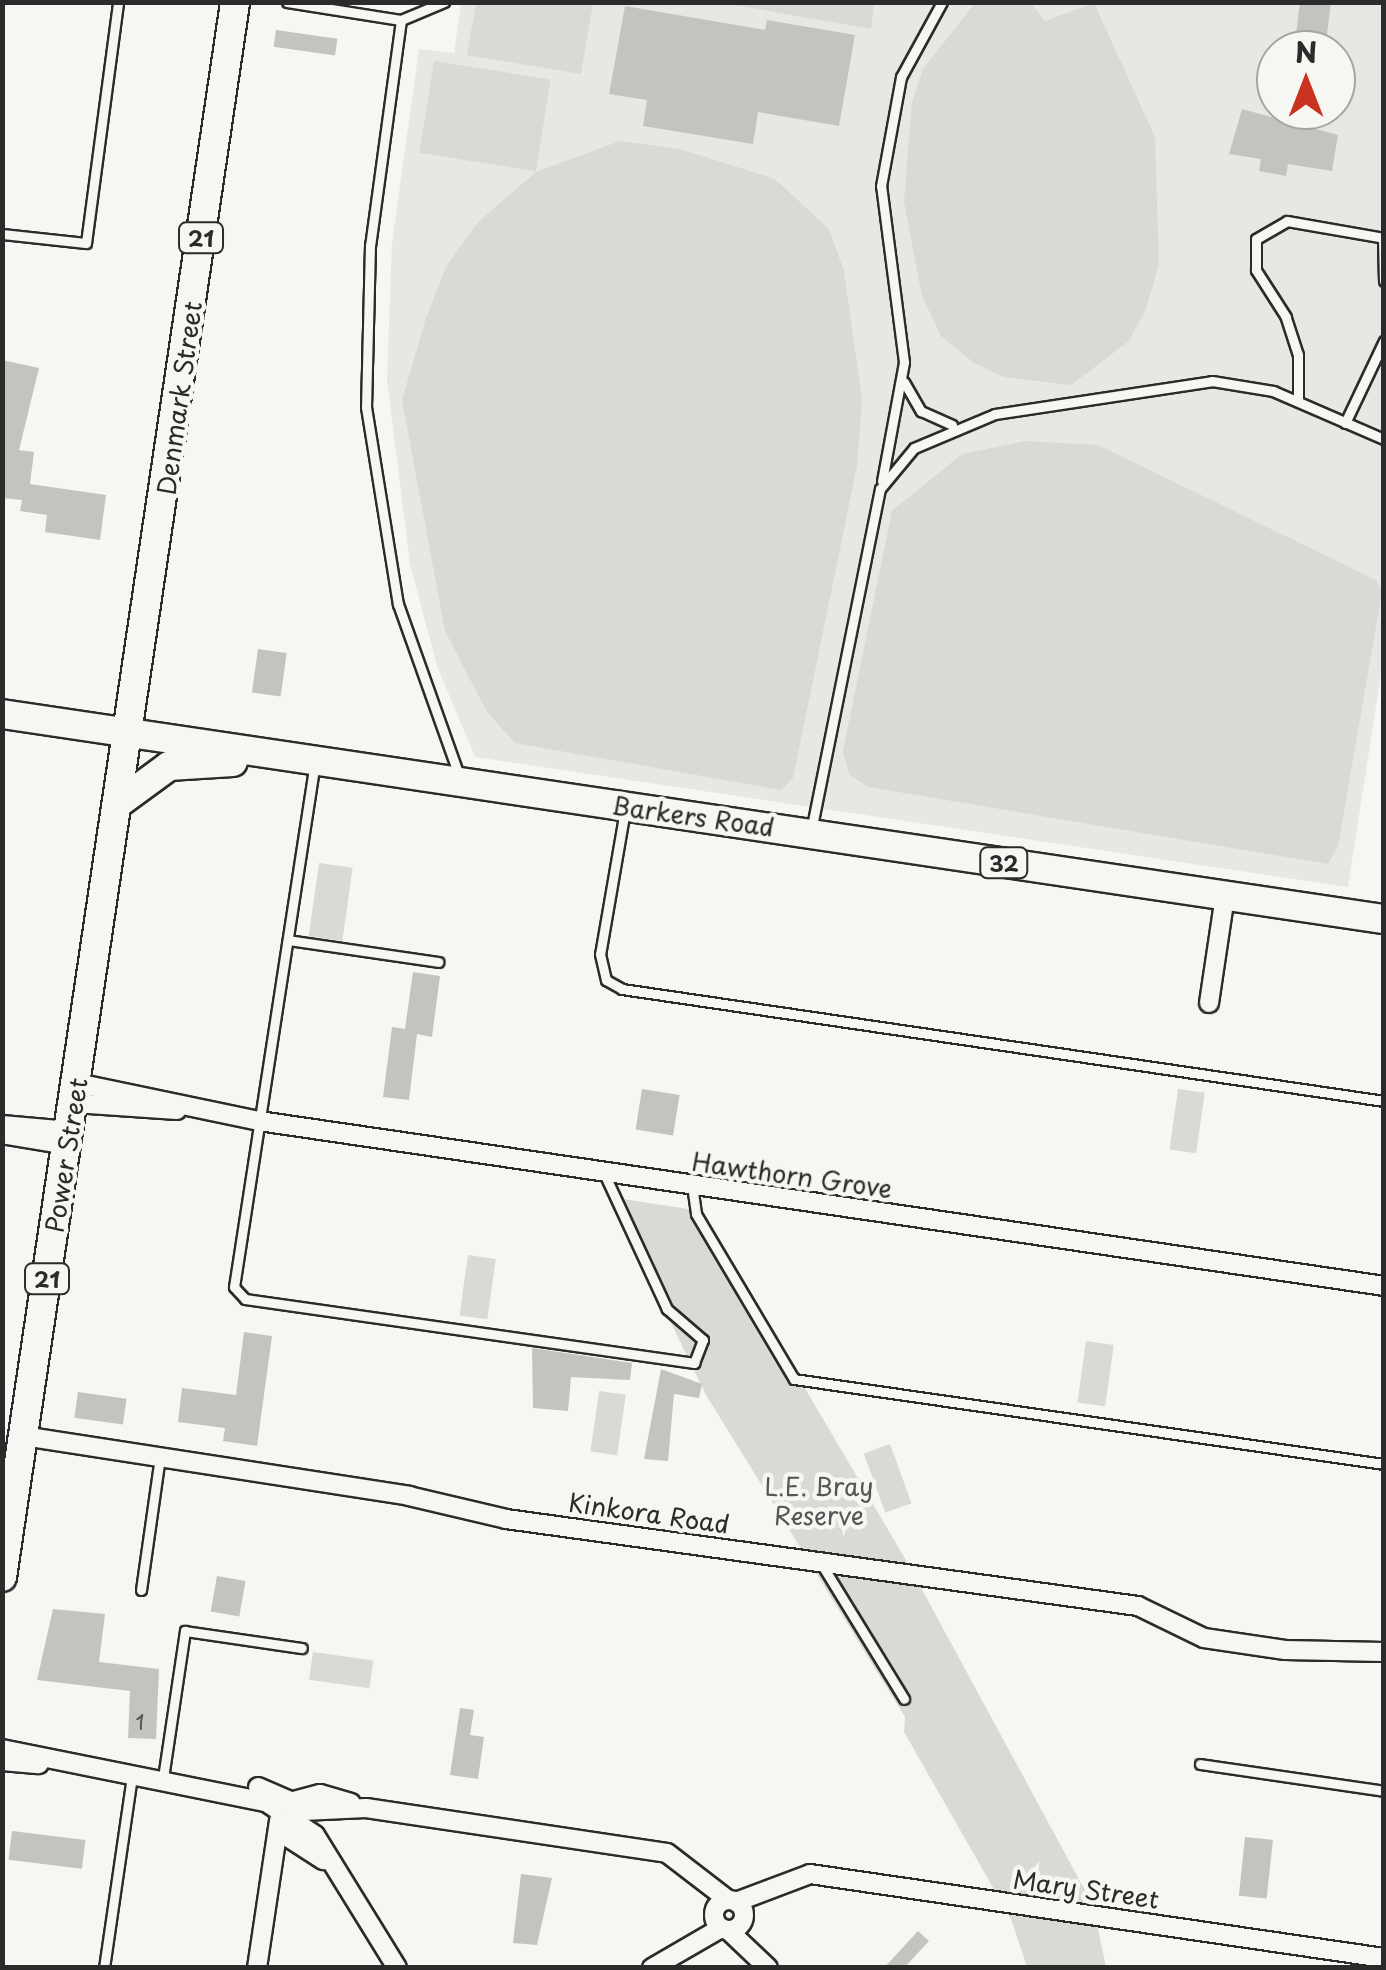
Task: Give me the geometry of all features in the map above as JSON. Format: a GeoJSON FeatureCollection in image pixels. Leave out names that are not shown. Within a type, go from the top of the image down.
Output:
{"type":"FeatureCollection","features":[{"type":"Feature","properties":{"kind":"main road","name":"Denmark Street"},"geometry":{"type":"LineString","coordinates":[[131,734],[235,2]]}},
{"type":"Feature","properties":{"kind":"main road","name":"Barkers Road"},"geometry":{"type":"LineString","coordinates":[[2,714],[1384,919]]}},
{"type":"Feature","properties":{"kind":"main road","name":"Power Street"},"geometry":{"type":"LineString","coordinates":[[2,1577],[131,734]]}},
{"type":"Feature","properties":{"kind":"main road"},"geometry":{"type":"LineString","coordinates":[[120,802],[169,766],[303,757]]}},
{"type":"Feature","properties":{"kind":"street"},"geometry":{"type":"LineString","coordinates":[[1209,1002],[1224,896]]}},
{"type":"Feature","properties":{"kind":"street","name":"Hawthorn Grove"},"geometry":{"type":"LineString","coordinates":[[72,1116],[193,1110],[1384,1286]]}},
{"type":"Feature","properties":{"kind":"street"},"geometry":{"type":"LineString","coordinates":[[2,1124],[72,1116]]}},
{"type":"Feature","properties":{"kind":"street"},"geometry":{"type":"LineString","coordinates":[[2,1134],[72,1116]]}},
{"type":"Feature","properties":{"kind":"street","name":"Kinkora Road"},"geometry":{"type":"LineString","coordinates":[[23,1436],[506,1519],[1138,1606],[1194,1634],[1285,1650],[1384,1652]]}},
{"type":"Feature","properties":{"kind":"street"},"geometry":{"type":"LineString","coordinates":[[2,1749],[70,1764],[218,1786],[290,1814],[397,1968]]}},
{"type":"Feature","properties":{"kind":"street"},"geometry":{"type":"LineString","coordinates":[[2,1762],[70,1764]]}},
{"type":"Feature","properties":{"kind":"street"},"geometry":{"type":"LineString","coordinates":[[257,1968],[290,1814],[320,1794],[366,1808],[667,1852],[696,1870],[769,1968]]}},
{"type":"Feature","properties":{"kind":"street","name":"Mary Street"},"geometry":{"type":"LineString","coordinates":[[652,1968],[781,1880],[810,1874],[1384,1958]]}},
{"type":"Feature","properties":{"kind":"lane"},"geometry":{"type":"LineString","coordinates":[[2,234],[86,244],[118,2]]}},
{"type":"Feature","properties":{"kind":"lane"},"geometry":{"type":"LineString","coordinates":[[287,2],[401,20],[444,2]]}},
{"type":"Feature","properties":{"kind":"lane"},"geometry":{"type":"LineString","coordinates":[[811,834],[904,382],[881,186],[901,77],[942,2]]}},
{"type":"Feature","properties":{"kind":"lane"},"geometry":{"type":"LineString","coordinates":[[401,20],[367,279],[366,407],[398,604],[462,782]]}},
{"type":"Feature","properties":{"kind":"lane"},"geometry":{"type":"LineString","coordinates":[[1298,400],[1298,355],[1286,317],[1256,270],[1256,240],[1287,220],[1383,238],[1384,281]]}},
{"type":"Feature","properties":{"kind":"lane"},"geometry":{"type":"LineString","coordinates":[[1346,423],[1384,341]]}},
{"type":"Feature","properties":{"kind":"lane"},"geometry":{"type":"LineString","coordinates":[[904,382],[920,412],[954,426]]}},
{"type":"Feature","properties":{"kind":"lane"},"geometry":{"type":"LineString","coordinates":[[880,489],[914,448],[954,426],[1195,382],[1250,384],[1298,400],[1384,438]]}},
{"type":"Feature","properties":{"kind":"lane"},"geometry":{"type":"LineString","coordinates":[[303,757],[288,940],[234,1287],[245,1299],[694,1364],[702,1340],[667,1308],[604,1172]]}},
{"type":"Feature","properties":{"kind":"lane"},"geometry":{"type":"LineString","coordinates":[[625,806],[600,954],[612,986],[1384,1101]]}},
{"type":"Feature","properties":{"kind":"lane"},"geometry":{"type":"LineString","coordinates":[[288,940],[438,962]]}},
{"type":"Feature","properties":{"kind":"lane"},"geometry":{"type":"LineString","coordinates":[[692,1186],[696,1214],[794,1379],[1384,1464]]}},
{"type":"Feature","properties":{"kind":"lane"},"geometry":{"type":"LineString","coordinates":[[141,1590],[160,1457]]}},
{"type":"Feature","properties":{"kind":"lane"},"geometry":{"type":"LineString","coordinates":[[820,1562],[904,1699]]}},
{"type":"Feature","properties":{"kind":"lane"},"geometry":{"type":"LineString","coordinates":[[163,1778],[185,1631],[302,1648]]}},
{"type":"Feature","properties":{"kind":"lane"},"geometry":{"type":"LineString","coordinates":[[1200,1764],[1384,1791]]}},
{"type":"Feature","properties":{"kind":"lane"},"geometry":{"type":"LineString","coordinates":[[104,1968],[132,1773]]}},
{"type":"Feature","properties":{"kind":"shaded area"},"geometry":{"type":"Polygon","coordinates":[[[461,3],[1383,3],[1383,661],[1348,887],[475,757],[437,666],[410,564],[387,380],[392,243],[419,49],[454,53],[461,3]]]}},
{"type":"Feature","properties":{"kind":"green space"},"geometry":{"type":"Polygon","coordinates":[[[476,3],[593,3],[581,74],[467,55],[476,3]]]}},
{"type":"Feature","properties":{"kind":"green space"},"geometry":{"type":"Polygon","coordinates":[[[724,3],[874,3],[871,29],[724,3]]]}},
{"type":"Feature","properties":{"kind":"green space"},"geometry":{"type":"Polygon","coordinates":[[[975,3],[1031,3],[1045,21],[1094,3],[1155,137],[1159,264],[1146,309],[1129,341],[1071,385],[1003,377],[974,363],[941,336],[922,296],[904,202],[912,102],[923,69],[975,3]]]}},
{"type":"Feature","properties":{"kind":"green space"},"geometry":{"type":"Polygon","coordinates":[[[434,61],[551,79],[536,171],[419,153],[434,61]]]}},
{"type":"Feature","properties":{"kind":"green space"},"geometry":{"type":"Polygon","coordinates":[[[620,141],[680,149],[775,179],[829,229],[844,271],[862,399],[857,466],[793,778],[781,790],[515,743],[487,712],[445,631],[402,400],[426,318],[446,267],[478,222],[536,172],[620,141]]]}},
{"type":"Feature","properties":{"kind":"green space"},"geometry":{"type":"Polygon","coordinates":[[[1025,441],[1098,445],[1376,580],[1382,592],[1338,846],[1328,864],[868,787],[849,774],[843,751],[892,511],[962,454],[1025,441]]]}},
{"type":"Feature","properties":{"kind":"green space"},"geometry":{"type":"Polygon","coordinates":[[[319,863],[353,868],[342,941],[309,936],[319,863]]]}},
{"type":"Feature","properties":{"kind":"green space"},"geometry":{"type":"Polygon","coordinates":[[[1178,1089],[1205,1093],[1196,1153],[1170,1149],[1178,1089]]]}},
{"type":"Feature","properties":{"kind":"green space","name":"L.E. Bray Reserve"},"geometry":{"type":"Polygon","coordinates":[[[610,1197],[701,1211],[907,1562],[1093,1905],[1106,1967],[1027,1967],[1011,1919],[904,1732],[905,1717],[706,1395],[610,1197]]]}},
{"type":"Feature","properties":{"kind":"green space"},"geometry":{"type":"Polygon","coordinates":[[[468,1255],[496,1259],[487,1319],[460,1315],[468,1255]]]}},
{"type":"Feature","properties":{"kind":"green space"},"geometry":{"type":"Polygon","coordinates":[[[1086,1341],[1114,1345],[1105,1406],[1077,1402],[1086,1341]]]}},
{"type":"Feature","properties":{"kind":"green space"},"geometry":{"type":"Polygon","coordinates":[[[599,1391],[626,1395],[617,1455],[591,1451],[599,1391]]]}},
{"type":"Feature","properties":{"kind":"green space"},"geometry":{"type":"Polygon","coordinates":[[[890,1444],[912,1503],[885,1513],[864,1454],[890,1444]]]}},
{"type":"Feature","properties":{"kind":"green space"},"geometry":{"type":"Polygon","coordinates":[[[313,1652],[373,1660],[370,1688],[309,1680],[313,1652]]]}},
{"type":"Feature","properties":{"kind":"building"},"geometry":{"type":"Polygon","coordinates":[[[1300,2],[1331,2],[1328,30],[1296,30],[1300,2]]]}},
{"type":"Feature","properties":{"kind":"building"},"geometry":{"type":"Polygon","coordinates":[[[625,6],[765,30],[767,20],[855,35],[839,126],[758,112],[753,144],[643,126],[647,100],[609,94],[625,6]]]}},
{"type":"Feature","properties":{"kind":"building"},"geometry":{"type":"Polygon","coordinates":[[[276,30],[337,39],[335,55],[274,47],[276,30]]]}},
{"type":"Feature","properties":{"kind":"building"},"geometry":{"type":"Polygon","coordinates":[[[1242,109],[1256,113],[1256,130],[1320,130],[1338,135],[1332,171],[1288,164],[1286,176],[1259,171],[1261,159],[1229,154],[1242,109]]]}},
{"type":"Feature","properties":{"kind":"building"},"geometry":{"type":"Polygon","coordinates":[[[2,360],[39,368],[19,450],[34,452],[30,484],[106,495],[100,540],[45,532],[47,515],[20,511],[22,500],[2,498],[2,360]]]}},
{"type":"Feature","properties":{"kind":"building"},"geometry":{"type":"Polygon","coordinates":[[[258,649],[287,653],[281,697],[252,693],[258,649]]]}},
{"type":"Feature","properties":{"kind":"building"},"geometry":{"type":"Polygon","coordinates":[[[413,972],[440,976],[432,1037],[417,1034],[409,1100],[383,1097],[392,1027],[405,1029],[413,972]]]}},
{"type":"Feature","properties":{"kind":"building"},"geometry":{"type":"Polygon","coordinates":[[[642,1089],[680,1095],[673,1135],[636,1129],[642,1089]]]}},
{"type":"Feature","properties":{"kind":"building"},"geometry":{"type":"Polygon","coordinates":[[[244,1332],[272,1336],[257,1446],[223,1441],[225,1428],[178,1422],[182,1388],[236,1395],[244,1332]]]}},
{"type":"Feature","properties":{"kind":"building"},"geometry":{"type":"Polygon","coordinates":[[[532,1348],[632,1363],[630,1380],[571,1377],[568,1411],[533,1408],[532,1348]]]}},
{"type":"Feature","properties":{"kind":"building"},"geometry":{"type":"Polygon","coordinates":[[[661,1369],[702,1384],[699,1398],[674,1394],[668,1461],[644,1459],[661,1369]]]}},
{"type":"Feature","properties":{"kind":"building"},"geometry":{"type":"Polygon","coordinates":[[[78,1392],[127,1399],[123,1425],[74,1418],[78,1392]]]}},
{"type":"Feature","properties":{"kind":"building"},"geometry":{"type":"Polygon","coordinates":[[[217,1576],[246,1581],[239,1616],[211,1611],[217,1576]]]}},
{"type":"Feature","properties":{"kind":"building"},"geometry":{"type":"Polygon","coordinates":[[[53,1609],[105,1614],[99,1662],[159,1669],[156,1739],[128,1738],[130,1691],[37,1680],[53,1609]]]}},
{"type":"Feature","properties":{"kind":"building"},"geometry":{"type":"Polygon","coordinates":[[[460,1708],[474,1710],[470,1735],[484,1737],[478,1779],[450,1775],[460,1708]]]}},
{"type":"Feature","properties":{"kind":"building"},"geometry":{"type":"Polygon","coordinates":[[[12,1831],[85,1840],[82,1869],[8,1860],[12,1831]]]}},
{"type":"Feature","properties":{"kind":"building"},"geometry":{"type":"Polygon","coordinates":[[[1245,1837],[1273,1840],[1267,1899],[1239,1896],[1245,1837]]]}},
{"type":"Feature","properties":{"kind":"building"},"geometry":{"type":"Polygon","coordinates":[[[521,1874],[552,1878],[537,1945],[513,1943],[521,1874]]]}},
{"type":"Feature","properties":{"kind":"building"},"geometry":{"type":"Polygon","coordinates":[[[918,1931],[929,1941],[904,1968],[884,1968],[918,1931]]]}}]}
